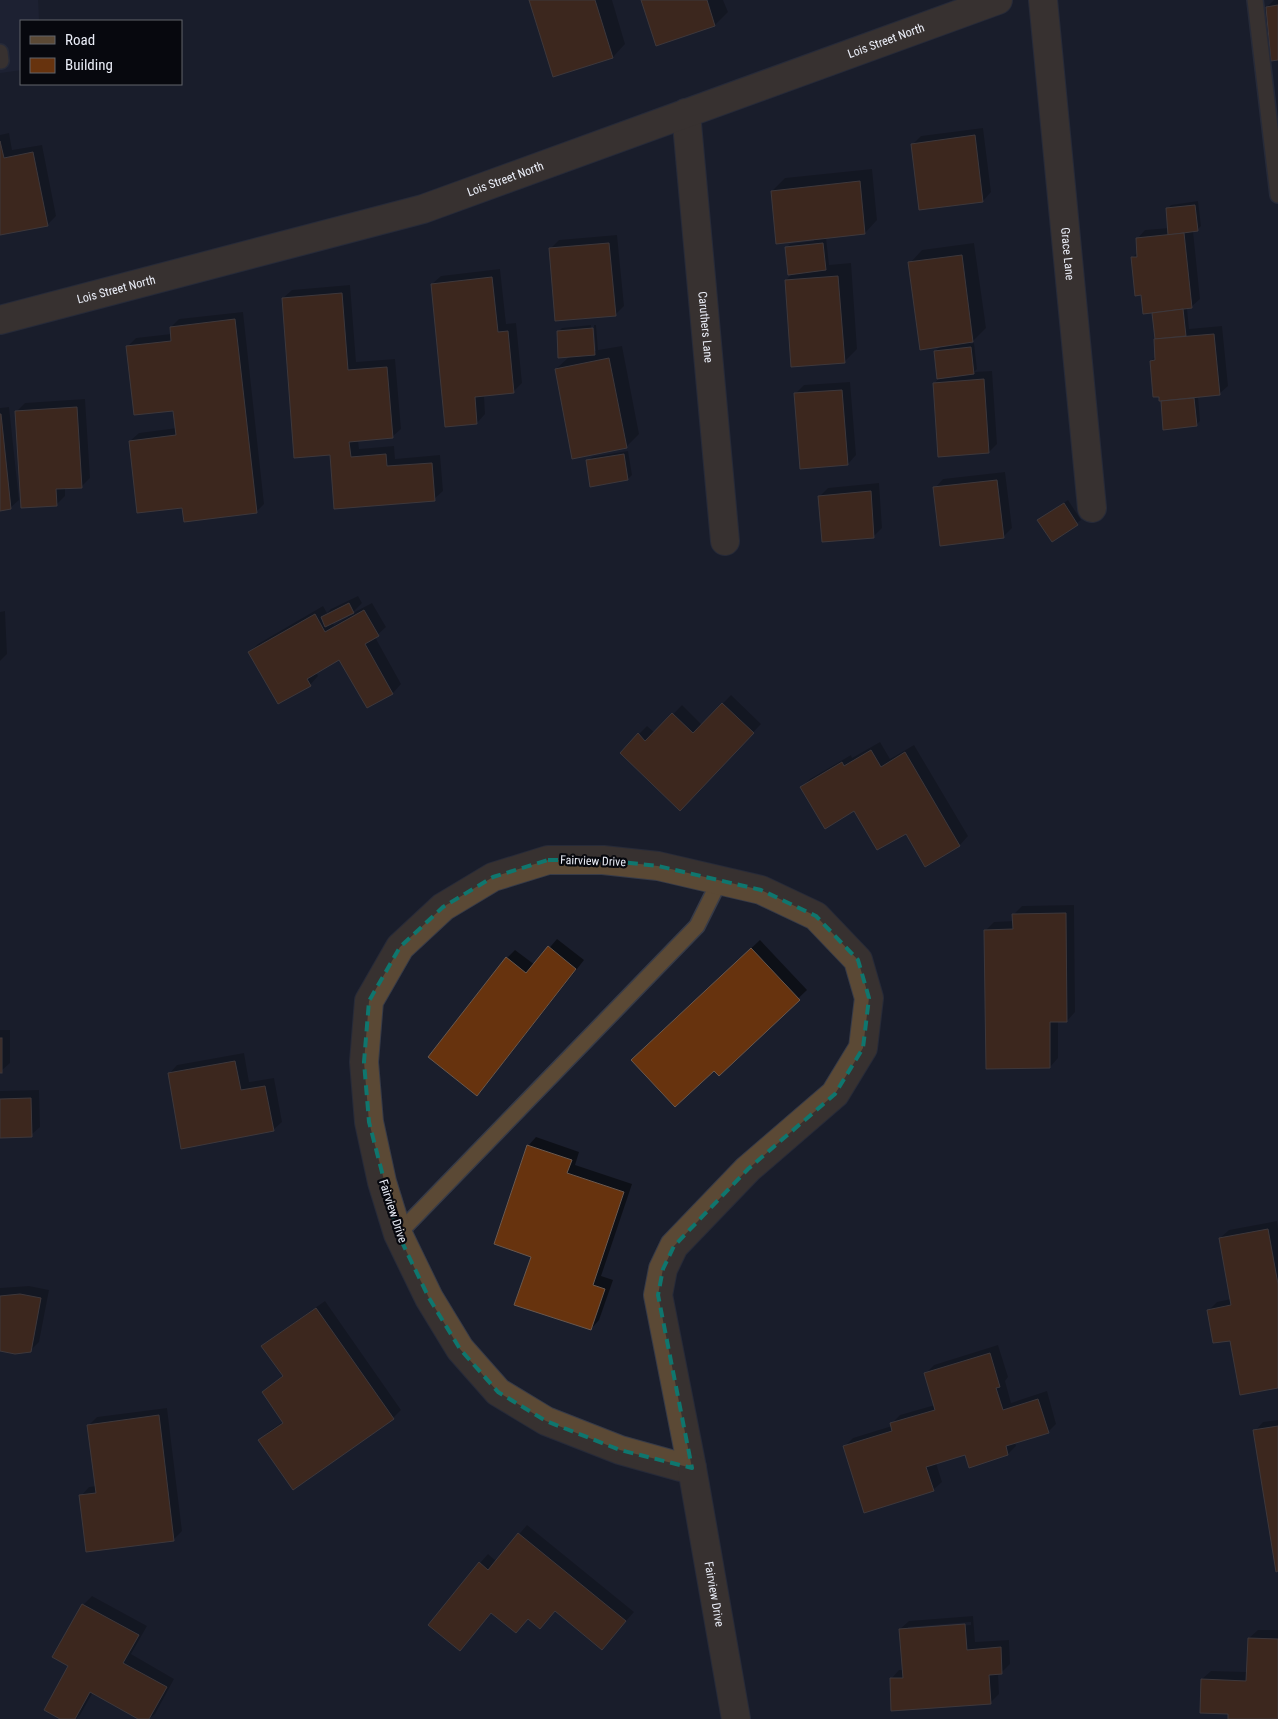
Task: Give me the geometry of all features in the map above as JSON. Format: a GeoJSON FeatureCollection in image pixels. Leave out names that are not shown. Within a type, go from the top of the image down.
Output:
{"type":"FeatureCollection","features":[{"type":"Feature","properties":{"kind":"street","name":"Lois Street North"},"geometry":{"type":"LineString","coordinates":[[0,320],[423,209],[998,0]]}},
{"type":"Feature","properties":{"kind":"street","name":"Grace Lane"},"geometry":{"type":"LineString","coordinates":[[1043,0],[1092,508]]}},
{"type":"Feature","properties":{"kind":"street","name":"Caruthers Lane"},"geometry":{"type":"LineString","coordinates":[[686,113],[725,541]]}},
{"type":"Feature","properties":{"kind":"street","name":"Fairview Drive"},"geometry":{"type":"LineString","coordinates":[[692,1468],[681,1467],[601,1443],[546,1421],[498,1392],[460,1349],[429,1298],[398,1234],[382,1182],[370,1122],[364,1062],[369,1001],[400,947],[443,907],[493,877],[548,860],[603,860],[658,866],[761,890],[816,916],[858,960],[869,998],[863,1048],[836,1094],[748,1168],[674,1246],[663,1269],[658,1295],[692,1468],[736,1719]]}},
{"type":"Feature","properties":{"kind":"lane"},"geometry":{"type":"LineString","coordinates":[[1256,0],[1278,195]]}},
{"type":"Feature","properties":{"kind":"lane"},"geometry":{"type":"LineString","coordinates":[[0,52],[0,61]]}},
{"type":"Feature","properties":{"kind":"lane"},"geometry":{"type":"LineString","coordinates":[[398,1234],[697,926],[720,880]]}},
{"type":"Feature","properties":{"kind":"highlighted area"},"geometry":{"type":"Polygon","coordinates":[[[548,860],[603,860],[658,866],[761,890],[816,916],[858,960],[869,998],[863,1048],[835,1094],[748,1169],[674,1246],[663,1269],[658,1295],[692,1468],[620,1450],[546,1421],[498,1392],[460,1349],[429,1298],[398,1234],[369,1122],[364,1062],[369,1001],[400,947],[443,907],[493,877],[548,860]]]}},
{"type":"Feature","properties":{"kind":"shaded area"},"geometry":{"type":"Polygon","coordinates":[[[0,0],[38,0],[39,20],[20,20],[20,70],[0,73],[0,0]]]}},
{"type":"Feature","properties":{"kind":"building"},"geometry":{"type":"Polygon","coordinates":[[[529,0],[595,0],[613,58],[553,77],[529,0]]]}},
{"type":"Feature","properties":{"kind":"building"},"geometry":{"type":"Polygon","coordinates":[[[641,0],[707,0],[715,26],[656,46],[641,0]]]}},
{"type":"Feature","properties":{"kind":"building"},"geometry":{"type":"Polygon","coordinates":[[[1278,5],[1278,60],[1271,61],[1266,7],[1278,5]]]}},
{"type":"Feature","properties":{"kind":"building"},"geometry":{"type":"Polygon","coordinates":[[[975,135],[983,202],[919,210],[911,144],[975,135]]]}},
{"type":"Feature","properties":{"kind":"building"},"geometry":{"type":"Polygon","coordinates":[[[0,141],[4,158],[33,152],[48,226],[0,235],[0,141]]]}},
{"type":"Feature","properties":{"kind":"building"},"geometry":{"type":"Polygon","coordinates":[[[860,181],[865,234],[776,244],[771,191],[860,181]]]}},
{"type":"Feature","properties":{"kind":"building"},"geometry":{"type":"Polygon","coordinates":[[[1195,205],[1198,231],[1168,235],[1166,208],[1195,205]]]}},
{"type":"Feature","properties":{"kind":"building"},"geometry":{"type":"Polygon","coordinates":[[[1184,233],[1192,308],[1143,314],[1141,295],[1135,296],[1131,257],[1137,257],[1136,238],[1184,233]]]}},
{"type":"Feature","properties":{"kind":"building"},"geometry":{"type":"Polygon","coordinates":[[[609,243],[616,316],[555,321],[549,248],[609,243]]]}},
{"type":"Feature","properties":{"kind":"building"},"geometry":{"type":"Polygon","coordinates":[[[823,243],[826,270],[788,275],[785,247],[823,243]]]}},
{"type":"Feature","properties":{"kind":"building"},"geometry":{"type":"Polygon","coordinates":[[[962,255],[973,342],[920,350],[908,262],[962,255]]]}},
{"type":"Feature","properties":{"kind":"building"},"geometry":{"type":"Polygon","coordinates":[[[838,276],[845,363],[791,367],[785,280],[838,276]]]}},
{"type":"Feature","properties":{"kind":"building"},"geometry":{"type":"Polygon","coordinates":[[[492,277],[498,332],[508,331],[514,393],[475,397],[477,424],[445,427],[431,284],[492,277]]]}},
{"type":"Feature","properties":{"kind":"building"},"geometry":{"type":"Polygon","coordinates":[[[342,293],[348,370],[387,367],[393,438],[349,442],[351,457],[386,454],[387,466],[432,463],[435,501],[334,509],[330,455],[294,458],[282,298],[342,293]]]}},
{"type":"Feature","properties":{"kind":"building"},"geometry":{"type":"Polygon","coordinates":[[[1183,309],[1186,336],[1155,339],[1152,313],[1183,309]]]}},
{"type":"Feature","properties":{"kind":"building"},"geometry":{"type":"Polygon","coordinates":[[[235,319],[257,513],[184,522],[182,508],[137,513],[129,441],[176,435],[173,411],[134,415],[126,346],[171,341],[170,327],[235,319]]]}},
{"type":"Feature","properties":{"kind":"building"},"geometry":{"type":"Polygon","coordinates":[[[593,328],[595,355],[558,358],[557,331],[593,328]]]}},
{"type":"Feature","properties":{"kind":"building"},"geometry":{"type":"Polygon","coordinates":[[[1214,334],[1220,395],[1161,401],[1159,401],[1159,397],[1153,397],[1150,361],[1155,360],[1154,339],[1214,334]]]}},
{"type":"Feature","properties":{"kind":"building"},"geometry":{"type":"Polygon","coordinates":[[[971,347],[974,374],[937,379],[934,351],[971,347]]]}},
{"type":"Feature","properties":{"kind":"building"},"geometry":{"type":"Polygon","coordinates":[[[609,358],[627,448],[572,459],[555,369],[609,358]]]}},
{"type":"Feature","properties":{"kind":"building"},"geometry":{"type":"Polygon","coordinates":[[[984,379],[989,453],[938,457],[933,383],[984,379]]]}},
{"type":"Feature","properties":{"kind":"building"},"geometry":{"type":"Polygon","coordinates":[[[842,390],[848,465],[800,469],[794,393],[842,390]]]}},
{"type":"Feature","properties":{"kind":"building"},"geometry":{"type":"Polygon","coordinates":[[[1194,398],[1197,426],[1163,430],[1161,401],[1194,398]]]}},
{"type":"Feature","properties":{"kind":"building"},"geometry":{"type":"Polygon","coordinates":[[[77,407],[82,488],[56,489],[57,506],[21,508],[15,411],[77,407]]]}},
{"type":"Feature","properties":{"kind":"building"},"geometry":{"type":"Polygon","coordinates":[[[0,414],[11,509],[0,511],[0,414]]]}},
{"type":"Feature","properties":{"kind":"building"},"geometry":{"type":"Polygon","coordinates":[[[624,454],[628,480],[590,487],[586,460],[624,454]]]}},
{"type":"Feature","properties":{"kind":"building"},"geometry":{"type":"Polygon","coordinates":[[[997,480],[1004,538],[940,546],[933,487],[997,480]]]}},
{"type":"Feature","properties":{"kind":"building"},"geometry":{"type":"Polygon","coordinates":[[[871,491],[874,538],[822,542],[818,496],[871,491]]]}},
{"type":"Feature","properties":{"kind":"building"},"geometry":{"type":"Polygon","coordinates":[[[1064,503],[1078,525],[1052,542],[1037,520],[1064,503]]]}},
{"type":"Feature","properties":{"kind":"building"},"geometry":{"type":"Polygon","coordinates":[[[349,603],[354,613],[325,627],[321,617],[349,603]]]}},
{"type":"Feature","properties":{"kind":"building"},"geometry":{"type":"Polygon","coordinates":[[[364,610],[379,636],[365,644],[393,694],[367,708],[339,660],[307,679],[311,686],[278,704],[248,652],[315,614],[325,632],[364,610]]]}},
{"type":"Feature","properties":{"kind":"building"},"geometry":{"type":"Polygon","coordinates":[[[722,703],[754,733],[680,811],[620,753],[638,733],[645,741],[672,713],[693,733],[722,703]]]}},
{"type":"Feature","properties":{"kind":"building"},"geometry":{"type":"Polygon","coordinates":[[[871,750],[881,767],[905,752],[960,846],[925,867],[906,834],[877,850],[854,811],[825,829],[800,787],[842,762],[844,766],[871,750]]]}},
{"type":"Feature","properties":{"kind":"building"},"geometry":{"type":"Polygon","coordinates":[[[1066,913],[1067,1022],[1050,1022],[1050,1068],[986,1069],[984,930],[1013,929],[1012,914],[1066,913]]]}},
{"type":"Feature","properties":{"kind":"building"},"geometry":{"type":"Polygon","coordinates":[[[548,946],[576,969],[477,1096],[428,1057],[506,957],[526,973],[548,946]]]}},
{"type":"Feature","properties":{"kind":"building"},"geometry":{"type":"Polygon","coordinates":[[[751,948],[800,1000],[719,1076],[714,1071],[675,1107],[631,1060],[751,948]]]}},
{"type":"Feature","properties":{"kind":"building"},"geometry":{"type":"Polygon","coordinates":[[[0,1038],[2,1038],[2,1073],[0,1073],[0,1038]]]}},
{"type":"Feature","properties":{"kind":"building"},"geometry":{"type":"Polygon","coordinates":[[[235,1061],[241,1090],[265,1086],[274,1131],[181,1149],[168,1073],[235,1061]]]}},
{"type":"Feature","properties":{"kind":"building"},"geometry":{"type":"Polygon","coordinates":[[[31,1098],[32,1137],[0,1138],[0,1099],[31,1098]]]}},
{"type":"Feature","properties":{"kind":"building"},"geometry":{"type":"Polygon","coordinates":[[[527,1145],[572,1160],[567,1173],[624,1192],[593,1285],[605,1289],[591,1330],[514,1305],[531,1257],[494,1244],[527,1145]]]}},
{"type":"Feature","properties":{"kind":"building"},"geometry":{"type":"Polygon","coordinates":[[[1268,1229],[1278,1284],[1278,1388],[1240,1395],[1230,1341],[1213,1343],[1207,1310],[1231,1305],[1219,1238],[1268,1229]]]}},
{"type":"Feature","properties":{"kind":"building"},"geometry":{"type":"Polygon","coordinates":[[[20,1294],[41,1298],[31,1352],[15,1354],[0,1351],[0,1296],[20,1294]]]}},
{"type":"Feature","properties":{"kind":"building"},"geometry":{"type":"Polygon","coordinates":[[[316,1308],[394,1419],[293,1490],[258,1440],[283,1423],[262,1392],[283,1376],[261,1346],[316,1308]]]}},
{"type":"Feature","properties":{"kind":"building"},"geometry":{"type":"Polygon","coordinates":[[[990,1353],[1000,1387],[996,1388],[1003,1410],[1038,1399],[1049,1433],[1006,1446],[1008,1455],[969,1468],[965,1455],[926,1467],[934,1491],[864,1513],[843,1446],[892,1431],[890,1423],[935,1410],[924,1373],[990,1353]]]}},
{"type":"Feature","properties":{"kind":"building"},"geometry":{"type":"Polygon","coordinates":[[[159,1415],[174,1541],[86,1552],[79,1495],[96,1493],[87,1425],[159,1415]]]}},
{"type":"Feature","properties":{"kind":"building"},"geometry":{"type":"Polygon","coordinates":[[[1278,1426],[1278,1571],[1276,1572],[1253,1430],[1278,1426]]]}},
{"type":"Feature","properties":{"kind":"building"},"geometry":{"type":"Polygon","coordinates":[[[518,1533],[626,1621],[602,1650],[555,1611],[540,1629],[528,1619],[516,1633],[491,1613],[460,1651],[428,1625],[479,1562],[488,1570],[518,1533]]]}},
{"type":"Feature","properties":{"kind":"building"},"geometry":{"type":"Polygon","coordinates":[[[82,1604],[139,1635],[123,1663],[167,1687],[149,1719],[138,1719],[90,1692],[75,1719],[60,1719],[44,1710],[68,1666],[52,1657],[82,1604]]]}},
{"type":"Feature","properties":{"kind":"building"},"geometry":{"type":"Polygon","coordinates":[[[965,1624],[967,1650],[1001,1647],[1002,1674],[989,1675],[991,1704],[891,1711],[890,1678],[903,1678],[899,1629],[965,1624]]]}},
{"type":"Feature","properties":{"kind":"building"},"geometry":{"type":"Polygon","coordinates":[[[1248,1638],[1278,1639],[1278,1719],[1228,1719],[1228,1714],[1200,1713],[1201,1679],[1246,1681],[1248,1638]]]}}]}
